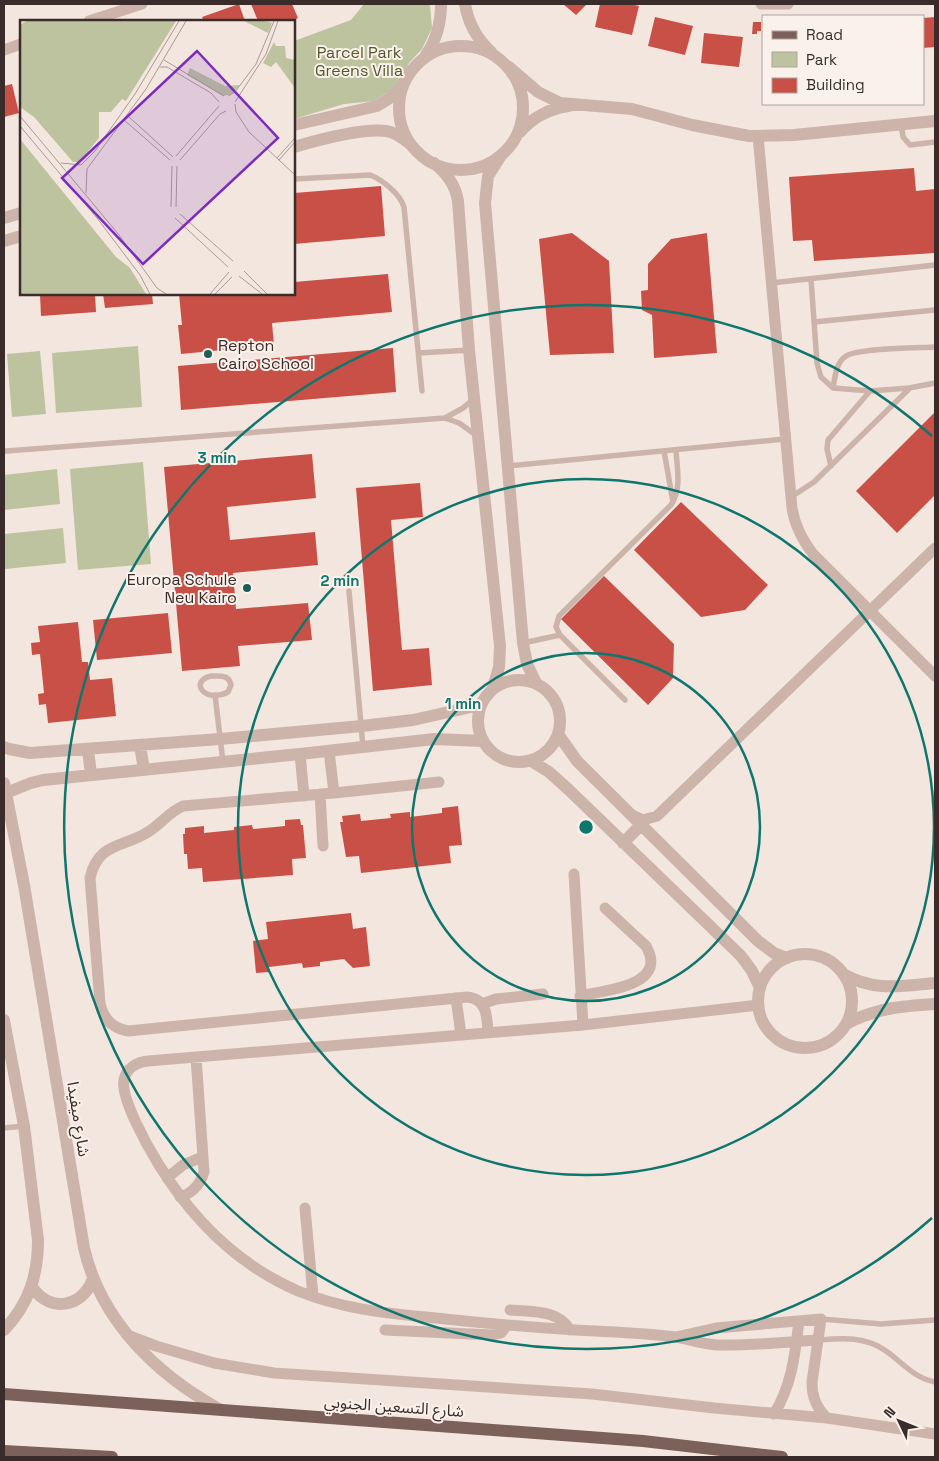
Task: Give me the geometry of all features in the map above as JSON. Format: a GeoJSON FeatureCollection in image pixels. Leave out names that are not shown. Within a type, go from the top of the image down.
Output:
{"type":"FeatureCollection","features":[{"type":"Feature","properties":{"kind":"main road","name":"شارع التسعين الجنوبي"},"geometry":{"type":"LineString","coordinates":[[4,1394],[643,1441],[782,1457]]}},
{"type":"Feature","properties":{"kind":"main road"},"geometry":{"type":"LineString","coordinates":[[4,1451],[112,1457]]}},
{"type":"Feature","properties":{"kind":"street"},"geometry":{"type":"LineString","coordinates":[[410,144],[402,125],[399,105],[403,85],[411,70],[430,48],[438,32],[441,4]]}},
{"type":"Feature","properties":{"kind":"street"},"geometry":{"type":"LineString","coordinates":[[465,4],[477,36],[492,53],[538,92],[560,103],[632,109],[692,125],[758,136],[794,135],[935,121]]}},
{"type":"Feature","properties":{"kind":"street"},"geometry":{"type":"LineString","coordinates":[[761,4],[788,4]]}},
{"type":"Feature","properties":{"kind":"street"},"geometry":{"type":"LineString","coordinates":[[93,20],[135,5]]}},
{"type":"Feature","properties":{"kind":"street"},"geometry":{"type":"LineString","coordinates":[[4,50],[20,44]]}},
{"type":"Feature","properties":{"kind":"street"},"geometry":{"type":"LineString","coordinates":[[423,58],[439,49],[457,45],[476,47],[492,53]]}},
{"type":"Feature","properties":{"kind":"street"},"geometry":{"type":"LineString","coordinates":[[295,147],[336,137],[377,131],[393,133],[410,144],[421,155],[447,168],[462,170],[490,163],[511,145],[523,117],[523,99],[518,82],[509,67]]}},
{"type":"Feature","properties":{"kind":"street"},"geometry":{"type":"LineString","coordinates":[[295,125],[377,106],[390,98],[403,85]]}},
{"type":"Feature","properties":{"kind":"street"},"geometry":{"type":"LineString","coordinates":[[517,134],[532,120],[542,115],[560,107],[579,105]]}},
{"type":"Feature","properties":{"kind":"street"},"geometry":{"type":"LineString","coordinates":[[758,136],[794,521],[804,543],[817,559],[935,676]]}},
{"type":"Feature","properties":{"kind":"street"},"geometry":{"type":"LineString","coordinates":[[502,154],[488,176],[485,203],[506,466],[523,644],[527,664],[536,683]]}},
{"type":"Feature","properties":{"kind":"street"},"geometry":{"type":"LineString","coordinates":[[434,163],[449,177],[456,192],[469,350],[500,646],[499,668],[493,688]]}},
{"type":"Feature","properties":{"kind":"street"},"geometry":{"type":"LineString","coordinates":[[4,218],[20,213]]}},
{"type":"Feature","properties":{"kind":"street"},"geometry":{"type":"LineString","coordinates":[[4,240],[20,236]]}},
{"type":"Feature","properties":{"kind":"street"},"geometry":{"type":"LineString","coordinates":[[632,815],[644,820],[657,816],[935,548]]}},
{"type":"Feature","properties":{"kind":"street"},"geometry":{"type":"LineString","coordinates":[[521,679],[536,683],[552,695],[557,704],[560,718],[558,734],[552,745],[543,755],[531,761],[520,763],[508,762],[488,750],[482,741],[477,717],[480,705],[493,688],[506,681],[521,679]]}},
{"type":"Feature","properties":{"kind":"street"},"geometry":{"type":"LineString","coordinates":[[4,747],[30,753],[220,739],[362,726],[428,717],[480,705]]}},
{"type":"Feature","properties":{"kind":"street"},"geometry":{"type":"LineString","coordinates":[[558,734],[577,761],[763,945],[774,953],[787,958]]}},
{"type":"Feature","properties":{"kind":"street"},"geometry":{"type":"LineString","coordinates":[[5,788],[44,780],[434,739],[482,741]]}},
{"type":"Feature","properties":{"kind":"street"},"geometry":{"type":"LineString","coordinates":[[140,745],[144,770]]}},
{"type":"Feature","properties":{"kind":"street"},"geometry":{"type":"LineString","coordinates":[[88,749],[92,776]]}},
{"type":"Feature","properties":{"kind":"street"},"geometry":{"type":"LineString","coordinates":[[330,751],[334,793]]}},
{"type":"Feature","properties":{"kind":"street"},"geometry":{"type":"LineString","coordinates":[[300,754],[304,796]]}},
{"type":"Feature","properties":{"kind":"street"},"geometry":{"type":"LineString","coordinates":[[531,761],[549,772],[568,788],[741,956],[752,971],[760,988]]}},
{"type":"Feature","properties":{"kind":"street"},"geometry":{"type":"LineString","coordinates":[[439,782],[183,806],[173,811],[147,833],[113,847],[100,856],[92,870],[90,886],[100,1003],[106,1020],[116,1028],[128,1031],[456,998],[472,998],[482,1004],[485,1009],[488,1033]]}},
{"type":"Feature","properties":{"kind":"street","name":"شارع ميفيدا"},"geometry":{"type":"LineString","coordinates":[[5,788],[24,885],[84,1248],[93,1279],[106,1305],[128,1335],[160,1369],[185,1389],[219,1409]]}},
{"type":"Feature","properties":{"kind":"street"},"geometry":{"type":"LineString","coordinates":[[320,794],[323,846]]}},
{"type":"Feature","properties":{"kind":"street"},"geometry":{"type":"LineString","coordinates":[[623,843],[641,825]]}},
{"type":"Feature","properties":{"kind":"street"},"geometry":{"type":"LineString","coordinates":[[574,874],[583,1025]]}},
{"type":"Feature","properties":{"kind":"street"},"geometry":{"type":"LineString","coordinates":[[580,996],[637,982],[648,973],[650,966],[650,952],[646,946],[605,908]]}},
{"type":"Feature","properties":{"kind":"street"},"geometry":{"type":"LineString","coordinates":[[846,1024],[852,1003],[848,983],[836,966],[818,956],[797,955],[787,958],[768,973],[760,988],[760,1015],[769,1031],[784,1043],[803,1048],[823,1044],[833,1039],[846,1024],[881,1009],[935,1004]]}},
{"type":"Feature","properties":{"kind":"street"},"geometry":{"type":"LineString","coordinates":[[843,974],[861,982],[880,987],[935,983]]}},
{"type":"Feature","properties":{"kind":"street"},"geometry":{"type":"LineString","coordinates":[[482,1004],[496,999],[543,994]]}},
{"type":"Feature","properties":{"kind":"street"},"geometry":{"type":"LineString","coordinates":[[456,998],[462,1035]]}},
{"type":"Feature","properties":{"kind":"street"},"geometry":{"type":"LineString","coordinates":[[759,1005],[583,1025],[148,1061],[136,1064],[128,1071],[123,1082],[125,1094],[143,1138],[180,1197],[211,1232],[244,1261],[282,1283],[312,1296],[366,1311],[507,1325],[676,1337],[698,1343],[720,1345],[818,1340]]}},
{"type":"Feature","properties":{"kind":"street"},"geometry":{"type":"LineString","coordinates":[[4,1020],[24,1126],[38,1240],[36,1271],[32,1287],[26,1301],[4,1330]]}},
{"type":"Feature","properties":{"kind":"street"},"geometry":{"type":"LineString","coordinates":[[180,1197],[193,1191],[202,1179],[204,1172],[196,1057]]}},
{"type":"Feature","properties":{"kind":"street"},"geometry":{"type":"LineString","coordinates":[[167,1178],[183,1166],[202,1157]]}},
{"type":"Feature","properties":{"kind":"street"},"geometry":{"type":"LineString","coordinates":[[305,1208],[312,1296]]}},
{"type":"Feature","properties":{"kind":"street"},"geometry":{"type":"LineString","coordinates":[[32,1287],[47,1301],[62,1304],[78,1299],[90,1287],[93,1279]]}},
{"type":"Feature","properties":{"kind":"street"},"geometry":{"type":"LineString","coordinates":[[510,1310],[552,1314],[564,1320],[570,1330]]}},
{"type":"Feature","properties":{"kind":"street"},"geometry":{"type":"LineString","coordinates":[[676,1337],[716,1328],[821,1319],[812,1390],[817,1406],[827,1418]]}},
{"type":"Feature","properties":{"kind":"street"},"geometry":{"type":"LineString","coordinates":[[774,1414],[786,1393],[790,1381],[799,1321]]}},
{"type":"Feature","properties":{"kind":"street"},"geometry":{"type":"LineString","coordinates":[[385,1330],[492,1335],[501,1332],[507,1325]]}},
{"type":"Feature","properties":{"kind":"street"},"geometry":{"type":"LineString","coordinates":[[128,1335],[156,1346],[214,1363],[274,1373],[592,1394],[827,1418],[935,1434]]}},
{"type":"Feature","properties":{"kind":"lane"},"geometry":{"type":"LineString","coordinates":[[902,123],[903,137],[910,145],[935,142]]}},
{"type":"Feature","properties":{"kind":"lane"},"geometry":{"type":"LineString","coordinates":[[295,178],[370,175],[380,180],[401,199],[404,208],[422,391]]}},
{"type":"Feature","properties":{"kind":"lane"},"geometry":{"type":"LineString","coordinates":[[771,283],[935,265]]}},
{"type":"Feature","properties":{"kind":"lane"},"geometry":{"type":"LineString","coordinates":[[811,279],[817,363],[821,376],[832,388],[870,391],[909,388],[935,382]]}},
{"type":"Feature","properties":{"kind":"lane"},"geometry":{"type":"LineString","coordinates":[[814,322],[935,310]]}},
{"type":"Feature","properties":{"kind":"lane"},"geometry":{"type":"LineString","coordinates":[[832,388],[839,363],[846,355],[872,350],[935,347]]}},
{"type":"Feature","properties":{"kind":"lane"},"geometry":{"type":"LineString","coordinates":[[419,353],[469,350]]}},
{"type":"Feature","properties":{"kind":"lane"},"geometry":{"type":"LineString","coordinates":[[791,497],[814,482],[909,388]]}},
{"type":"Feature","properties":{"kind":"lane"},"geometry":{"type":"LineString","coordinates":[[831,466],[827,449],[828,440],[870,391]]}},
{"type":"Feature","properties":{"kind":"lane"},"geometry":{"type":"LineString","coordinates":[[6,451],[444,418],[457,412],[474,399]]}},
{"type":"Feature","properties":{"kind":"lane"},"geometry":{"type":"LineString","coordinates":[[444,418],[466,426],[478,437]]}},
{"type":"Feature","properties":{"kind":"lane"},"geometry":{"type":"LineString","coordinates":[[506,466],[785,439]]}},
{"type":"Feature","properties":{"kind":"lane"},"geometry":{"type":"LineString","coordinates":[[625,700],[560,635],[556,627],[559,616],[673,502],[678,488],[676,450]]}},
{"type":"Feature","properties":{"kind":"lane"},"geometry":{"type":"LineString","coordinates":[[664,451],[673,502]]}},
{"type":"Feature","properties":{"kind":"lane"},"geometry":{"type":"LineString","coordinates":[[349,591],[364,747]]}},
{"type":"Feature","properties":{"kind":"lane"},"geometry":{"type":"LineString","coordinates":[[523,644],[560,635]]}},
{"type":"Feature","properties":{"kind":"lane"},"geometry":{"type":"LineString","coordinates":[[210,676],[223,676],[227,678],[231,684],[230,689],[224,694],[215,695],[205,694],[202,691],[202,681],[205,677],[210,676]]}},
{"type":"Feature","properties":{"kind":"lane"},"geometry":{"type":"LineString","coordinates":[[215,695],[223,762]]}},
{"type":"Feature","properties":{"kind":"lane"},"geometry":{"type":"LineString","coordinates":[[4,1128],[24,1126]]}},
{"type":"Feature","properties":{"kind":"lane"},"geometry":{"type":"LineString","coordinates":[[821,1319],[881,1324],[935,1320]]}},
{"type":"Feature","properties":{"kind":"lane"},"geometry":{"type":"LineString","coordinates":[[818,1340],[852,1338],[864,1340],[885,1351],[910,1372],[935,1382]]}},
{"type":"Feature","properties":{"kind":"green space","name":"Parcel Park Greens Villa"},"geometry":{"type":"Polygon","coordinates":[[[364,4],[430,4],[432,28],[422,49],[409,63],[396,87],[374,101],[344,104],[295,119],[295,41],[351,20],[364,4]]]}},
{"type":"Feature","properties":{"kind":"green space"},"geometry":{"type":"Polygon","coordinates":[[[138,346],[142,407],[56,413],[52,353],[138,346]]]}},
{"type":"Feature","properties":{"kind":"green space"},"geometry":{"type":"Polygon","coordinates":[[[40,351],[46,414],[12,417],[7,354],[40,351]]]}},
{"type":"Feature","properties":{"kind":"green space"},"geometry":{"type":"Polygon","coordinates":[[[143,462],[151,564],[78,570],[70,469],[143,462]]]}},
{"type":"Feature","properties":{"kind":"green space"},"geometry":{"type":"Polygon","coordinates":[[[57,469],[60,504],[4,510],[4,475],[57,469]]]}},
{"type":"Feature","properties":{"kind":"green space"},"geometry":{"type":"Polygon","coordinates":[[[63,528],[66,563],[5,569],[4,534],[63,528]]]}},
{"type":"Feature","properties":{"kind":"building"},"geometry":{"type":"Polygon","coordinates":[[[239,4],[245,20],[204,20],[202,17],[239,4]]]}},
{"type":"Feature","properties":{"kind":"building"},"geometry":{"type":"Polygon","coordinates":[[[251,4],[292,4],[298,18],[293,20],[258,20],[251,4]]]}},
{"type":"Feature","properties":{"kind":"building"},"geometry":{"type":"Polygon","coordinates":[[[563,4],[587,4],[576,15],[563,4]]]}},
{"type":"Feature","properties":{"kind":"building"},"geometry":{"type":"Polygon","coordinates":[[[600,4],[630,4],[639,6],[632,35],[595,27],[600,4]]]}},
{"type":"Feature","properties":{"kind":"building"},"geometry":{"type":"Polygon","coordinates":[[[655,17],[693,26],[685,55],[648,46],[655,17]]]}},
{"type":"Feature","properties":{"kind":"building"},"geometry":{"type":"Polygon","coordinates":[[[935,17],[935,47],[924,48],[924,18],[935,17]]]}},
{"type":"Feature","properties":{"kind":"building"},"geometry":{"type":"Polygon","coordinates":[[[753,22],[761,22],[761,31],[757,31],[757,34],[752,34],[753,22]]]}},
{"type":"Feature","properties":{"kind":"building"},"geometry":{"type":"Polygon","coordinates":[[[704,33],[743,37],[739,67],[701,63],[704,33]]]}},
{"type":"Feature","properties":{"kind":"building"},"geometry":{"type":"Polygon","coordinates":[[[12,84],[19,113],[4,117],[4,86],[12,84]]]}},
{"type":"Feature","properties":{"kind":"building"},"geometry":{"type":"Polygon","coordinates":[[[914,168],[916,191],[935,189],[935,253],[814,261],[812,240],[793,241],[789,177],[914,168]]]}},
{"type":"Feature","properties":{"kind":"building"},"geometry":{"type":"Polygon","coordinates":[[[381,186],[385,236],[295,244],[295,193],[381,186]]]}},
{"type":"Feature","properties":{"kind":"building"},"geometry":{"type":"Polygon","coordinates":[[[572,233],[609,261],[614,353],[550,355],[539,239],[572,233]]]}},
{"type":"Feature","properties":{"kind":"building"},"geometry":{"type":"Polygon","coordinates":[[[707,233],[717,353],[654,358],[652,315],[642,310],[641,291],[648,290],[648,264],[671,239],[707,233]]]}},
{"type":"Feature","properties":{"kind":"building"},"geometry":{"type":"Polygon","coordinates":[[[388,274],[392,312],[272,323],[274,345],[181,354],[178,325],[182,325],[179,295],[295,295],[295,282],[388,274]]]}},
{"type":"Feature","properties":{"kind":"building"},"geometry":{"type":"Polygon","coordinates":[[[40,295],[95,295],[96,312],[41,316],[40,295]]]}},
{"type":"Feature","properties":{"kind":"building"},"geometry":{"type":"Polygon","coordinates":[[[103,295],[152,295],[153,304],[105,308],[103,295]]]}},
{"type":"Feature","properties":{"kind":"building"},"geometry":{"type":"Polygon","coordinates":[[[393,348],[396,392],[181,410],[178,366],[393,348]]]}},
{"type":"Feature","properties":{"kind":"building"},"geometry":{"type":"Polygon","coordinates":[[[935,412],[935,495],[897,533],[856,491],[935,412]]]}},
{"type":"Feature","properties":{"kind":"building"},"geometry":{"type":"Polygon","coordinates":[[[312,454],[316,498],[227,507],[230,540],[315,532],[318,565],[233,573],[236,609],[308,603],[312,640],[238,646],[240,666],[182,671],[164,467],[312,454]]]}},
{"type":"Feature","properties":{"kind":"building"},"geometry":{"type":"Polygon","coordinates":[[[420,483],[423,517],[391,520],[402,650],[429,648],[432,685],[373,691],[356,488],[420,483]]]}},
{"type":"Feature","properties":{"kind":"building"},"geometry":{"type":"Polygon","coordinates":[[[681,502],[768,585],[745,610],[701,617],[634,550],[681,502]]]}},
{"type":"Feature","properties":{"kind":"building"},"geometry":{"type":"Polygon","coordinates":[[[604,576],[674,644],[673,678],[648,705],[561,619],[604,576]]]}},
{"type":"Feature","properties":{"kind":"building"},"geometry":{"type":"Polygon","coordinates":[[[168,613],[172,653],[97,660],[93,620],[168,613]]]}},
{"type":"Feature","properties":{"kind":"building"},"geometry":{"type":"Polygon","coordinates":[[[78,622],[82,662],[88,662],[90,680],[112,678],[116,716],[48,723],[46,704],[39,705],[38,694],[44,693],[40,654],[32,655],[31,643],[40,642],[38,626],[78,622]]]}},
{"type":"Feature","properties":{"kind":"building"},"geometry":{"type":"Polygon","coordinates":[[[458,806],[462,845],[449,846],[451,863],[361,873],[359,856],[346,857],[340,822],[343,822],[342,816],[360,814],[361,821],[391,818],[390,814],[410,812],[410,817],[442,813],[442,808],[458,806]]]}},
{"type":"Feature","properties":{"kind":"building"},"geometry":{"type":"Polygon","coordinates":[[[300,819],[301,825],[303,825],[306,858],[292,859],[293,875],[203,882],[202,868],[188,869],[187,854],[184,854],[183,834],[185,834],[185,828],[204,826],[204,833],[234,830],[234,827],[252,825],[253,829],[285,826],[285,820],[300,819]]]}},
{"type":"Feature","properties":{"kind":"building"},"geometry":{"type":"Polygon","coordinates":[[[351,913],[353,929],[366,927],[370,966],[353,968],[344,959],[320,962],[320,966],[303,968],[302,963],[269,967],[269,972],[256,973],[253,941],[268,939],[266,922],[351,913]]]}},
{"type":"Feature","properties":{"kind":"place","name":"Repton Cairo School"},"geometry":{"type":"Point","coordinates":[208,354]}},
{"type":"Feature","properties":{"kind":"place","name":"Europa Schule Neu Kairo"},"geometry":{"type":"Point","coordinates":[247,588]}}]}
